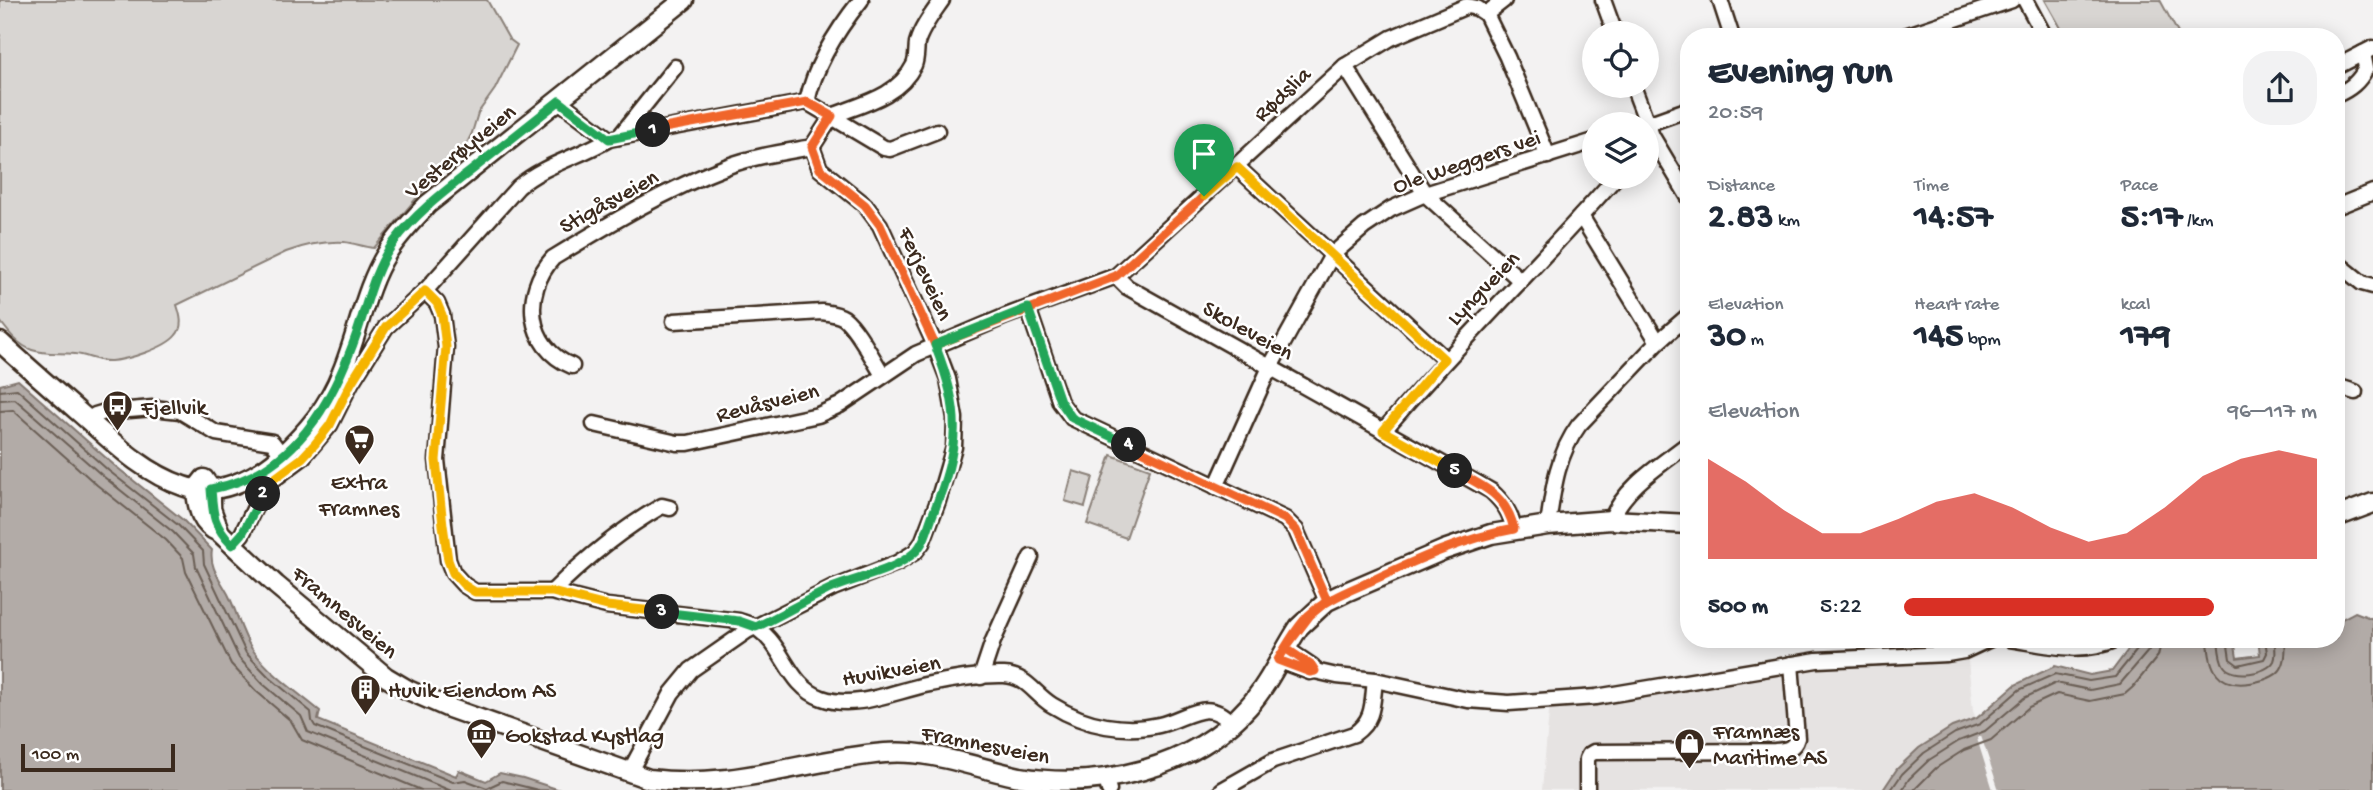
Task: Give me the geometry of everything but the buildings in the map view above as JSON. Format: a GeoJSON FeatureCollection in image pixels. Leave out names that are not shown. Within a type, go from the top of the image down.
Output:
{"type":"FeatureCollection","features":[{"type":"Feature","properties":{"kind":"main road","name":"Vesterøyveien"},"geometry":{"type":"LineString","coordinates":[[0,342],[134,459],[164,477],[204,486],[282,455],[312,425],[332,394],[342,374],[381,264],[395,241],[428,205],[684,0]]}},
{"type":"Feature","properties":{"kind":"main road","name":"Framnesveien"},"geometry":{"type":"LineString","coordinates":[[204,486],[198,509],[211,529],[226,539],[369,665],[408,691],[629,773],[692,787],[733,782],[853,758],[906,753],[930,755],[1022,778],[1107,785],[1124,783],[1191,751],[1231,723],[1248,707],[1310,615],[1327,601],[1444,550],[1491,534],[1548,525],[1611,520],[1680,524]]}},
{"type":"Feature","properties":{"kind":"main road"},"geometry":{"type":"LineString","coordinates":[[2345,514],[2373,503]]}},
{"type":"Feature","properties":{"kind":"street"},"geometry":{"type":"LineString","coordinates":[[807,102],[821,60],[861,0]]}},
{"type":"Feature","properties":{"kind":"street"},"geometry":{"type":"LineString","coordinates":[[812,147],[832,116],[879,99],[894,90],[915,63],[918,42],[928,20],[942,0]]}},
{"type":"Feature","properties":{"kind":"street"},"geometry":{"type":"LineString","coordinates":[[1504,0],[1486,14],[1548,156]]}},
{"type":"Feature","properties":{"kind":"street"},"geometry":{"type":"LineString","coordinates":[[1603,0],[1611,21]]}},
{"type":"Feature","properties":{"kind":"street"},"geometry":{"type":"LineString","coordinates":[[1720,0],[1729,28]]}},
{"type":"Feature","properties":{"kind":"street"},"geometry":{"type":"LineString","coordinates":[[1929,28],[2012,0]]}},
{"type":"Feature","properties":{"kind":"street"},"geometry":{"type":"LineString","coordinates":[[2025,0],[2040,28]]}},
{"type":"Feature","properties":{"kind":"street","name":"Rødslia"},"geometry":{"type":"LineString","coordinates":[[1116,276],[1345,66],[1391,38],[1448,13],[1467,6],[1486,14]]}},
{"type":"Feature","properties":{"kind":"street"},"geometry":{"type":"LineString","coordinates":[[2345,62],[2368,50]]}},
{"type":"Feature","properties":{"kind":"street"},"geometry":{"type":"LineString","coordinates":[[2345,90],[2355,85],[2362,76],[2368,50]]}},
{"type":"Feature","properties":{"kind":"street"},"geometry":{"type":"LineString","coordinates":[[1345,66],[1425,194],[1521,281]]}},
{"type":"Feature","properties":{"kind":"street"},"geometry":{"type":"LineString","coordinates":[[614,138],[675,67]]}},
{"type":"Feature","properties":{"kind":"street"},"geometry":{"type":"LineString","coordinates":[[559,101],[614,138]]}},
{"type":"Feature","properties":{"kind":"street"},"geometry":{"type":"LineString","coordinates":[[226,539],[242,534],[258,500],[271,481],[302,458],[330,425],[351,383],[386,327],[425,291],[518,187],[533,174],[614,138],[807,102],[884,148],[890,149],[937,131]]}},
{"type":"Feature","properties":{"kind":"street"},"geometry":{"type":"LineString","coordinates":[[1659,125],[1680,114]]}},
{"type":"Feature","properties":{"kind":"street","name":"Ole Weggers vei"},"geometry":{"type":"LineString","coordinates":[[1216,487],[1270,368],[1332,256],[1391,209],[1425,194],[1582,145]]}},
{"type":"Feature","properties":{"kind":"street","name":"Ferjeveien"},"geometry":{"type":"LineString","coordinates":[[629,773],[672,693],[685,676],[730,642],[756,627],[833,588],[897,563],[915,552],[922,543],[938,501],[954,447],[952,397],[948,379],[880,225],[865,205],[820,169],[812,147]]}},
{"type":"Feature","properties":{"kind":"street","name":"Stigåsveien"},"geometry":{"type":"LineString","coordinates":[[572,366],[558,360],[548,350],[531,308],[542,270],[553,258],[665,194],[730,165],[812,147]]}},
{"type":"Feature","properties":{"kind":"street"},"geometry":{"type":"LineString","coordinates":[[1659,149],[1680,183]]}},
{"type":"Feature","properties":{"kind":"street"},"geometry":{"type":"LineString","coordinates":[[1237,167],[1444,359]]}},
{"type":"Feature","properties":{"kind":"street","name":"Lyngveien"},"geometry":{"type":"LineString","coordinates":[[1383,431],[1444,359],[1521,281],[1605,189]]}},
{"type":"Feature","properties":{"kind":"street"},"geometry":{"type":"LineString","coordinates":[[2345,203],[2373,192]]}},
{"type":"Feature","properties":{"kind":"street"},"geometry":{"type":"LineString","coordinates":[[1581,216],[1658,342]]}},
{"type":"Feature","properties":{"kind":"street"},"geometry":{"type":"LineString","coordinates":[[2345,269],[2362,282],[2373,286]]}},
{"type":"Feature","properties":{"kind":"street"},"geometry":{"type":"LineString","coordinates":[[935,345],[1116,276]]}},
{"type":"Feature","properties":{"kind":"street","name":"Skoleveien"},"geometry":{"type":"LineString","coordinates":[[1116,276],[1128,287],[1491,491],[1504,503],[1514,529]]}},
{"type":"Feature","properties":{"kind":"street"},"geometry":{"type":"LineString","coordinates":[[425,291],[437,303],[442,315],[446,347],[436,460],[448,560],[453,573],[464,585],[475,592],[552,592],[607,606],[739,621],[756,627]]}},
{"type":"Feature","properties":{"kind":"street"},"geometry":{"type":"LineString","coordinates":[[1028,308],[1060,401],[1072,418],[1285,519],[1296,530],[1327,601]]}},
{"type":"Feature","properties":{"kind":"street"},"geometry":{"type":"LineString","coordinates":[[674,321],[822,312],[835,314],[844,318],[852,327],[883,375]]}},
{"type":"Feature","properties":{"kind":"street"},"geometry":{"type":"LineString","coordinates":[[1548,525],[1555,477],[1569,438],[1658,342],[1680,323]]}},
{"type":"Feature","properties":{"kind":"street","name":"Revåsveien"},"geometry":{"type":"LineString","coordinates":[[594,424],[677,443],[703,441],[818,415],[840,405],[916,354],[935,345]]}},
{"type":"Feature","properties":{"kind":"street"},"geometry":{"type":"LineString","coordinates":[[2345,389],[2355,392]]}},
{"type":"Feature","properties":{"kind":"street"},"geometry":{"type":"LineString","coordinates":[[89,421],[95,415],[105,412],[153,408],[180,411],[216,433],[272,442],[282,455]]}},
{"type":"Feature","properties":{"kind":"street"},"geometry":{"type":"LineString","coordinates":[[1611,520],[1618,502],[1680,450]]}},
{"type":"Feature","properties":{"kind":"street"},"geometry":{"type":"LineString","coordinates":[[552,592],[579,565],[628,528],[662,506],[670,508]]}},
{"type":"Feature","properties":{"kind":"street"},"geometry":{"type":"LineString","coordinates":[[981,677],[993,641],[1031,557]]}},
{"type":"Feature","properties":{"kind":"street","name":"Huvikveien"},"geometry":{"type":"LineString","coordinates":[[756,627],[766,636],[795,680],[808,692],[841,703],[928,685],[1003,675],[1018,677],[1052,706],[1105,726],[1137,728],[1160,725],[1208,709],[1220,713],[1231,723]]}},
{"type":"Feature","properties":{"kind":"street"},"geometry":{"type":"LineString","coordinates":[[1282,654],[1310,672],[1375,680],[1468,700],[1509,703],[1596,697],[1817,660],[1947,654],[1970,648]]}},
{"type":"Feature","properties":{"kind":"street"},"geometry":{"type":"LineString","coordinates":[[1587,790],[1587,760],[1594,751],[1775,751],[1791,747],[1797,738],[1791,664]]}},
{"type":"Feature","properties":{"kind":"street"},"geometry":{"type":"LineString","coordinates":[[1222,790],[1273,761],[1354,734],[1364,727],[1371,712],[1375,680]]}},
{"type":"Feature","properties":{"kind":"shaded area"},"geometry":{"type":"Polygon","coordinates":[[[0,0],[487,0],[509,39],[517,45],[495,89],[478,113],[463,151],[426,187],[374,248],[330,242],[286,252],[177,305],[180,328],[171,340],[136,356],[106,361],[69,353],[32,350],[18,342],[0,321],[0,0]]]}},
{"type":"Feature","properties":{"kind":"shaded area"},"geometry":{"type":"Polygon","coordinates":[[[2045,0],[2160,0],[2175,28],[2061,28],[2045,0]]]}},
{"type":"Feature","properties":{"kind":"shaded area"},"geometry":{"type":"Polygon","coordinates":[[[1111,455],[1150,469],[1126,538],[1087,524],[1111,455]]]}},
{"type":"Feature","properties":{"kind":"shaded area"},"geometry":{"type":"Polygon","coordinates":[[[1073,471],[1093,477],[1085,507],[1065,501],[1073,471]]]}},
{"type":"Feature","properties":{"kind":"shaded area"},"geometry":{"type":"Polygon","coordinates":[[[1967,650],[1976,718],[1952,727],[1897,769],[1883,790],[1542,790],[1550,701],[1817,660],[1967,650]]]}},
{"type":"Feature","properties":{"kind":"water"},"geometry":{"type":"Polygon","coordinates":[[[18,380],[114,465],[183,520],[212,550],[214,567],[252,649],[275,674],[320,711],[318,720],[456,776],[459,770],[486,781],[500,773],[560,790],[0,790],[0,385],[18,380]]]}},
{"type":"Feature","properties":{"kind":"water"},"geometry":{"type":"Polygon","coordinates":[[[2355,612],[2373,619],[2373,790],[1883,790],[1897,769],[1919,748],[1952,727],[1977,718],[2015,685],[2055,666],[2090,675],[2112,671],[2129,648],[2235,648],[2237,658],[2260,655],[2259,648],[2345,648],[2345,617],[2355,612]]]}},
{"type":"Feature","properties":{"kind":"pier"},"geometry":{"type":"Polygon","coordinates":[[[1981,736],[1999,790],[1993,790],[1977,738],[1981,736]]]}},
{"type":"Feature","properties":{"kind":"place","name":"Fjellvik"},"geometry":{"type":"Point","coordinates":[118,433]}},
{"type":"Feature","properties":{"kind":"place","name":"Extra Framnes"},"geometry":{"type":"Point","coordinates":[359,467]}},
{"type":"Feature","properties":{"kind":"place","name":"Huvik Eiendom AS"},"geometry":{"type":"Point","coordinates":[365,716]}},
{"type":"Feature","properties":{"kind":"place","name":"Gokstad Kystlag"},"geometry":{"type":"Point","coordinates":[482,761]}},
{"type":"Feature","properties":{"kind":"place","name":"Framnæs Maritime AS"},"geometry":{"type":"Point","coordinates":[1690,770]}},
{"type":"Feature","properties":{"kind":"route"},"geometry":{"type":"LineString","coordinates":[[1204,196],[1116,276],[1006,316],[935,345],[880,225],[865,205],[820,169],[812,147],[832,116],[807,102],[609,139],[559,101],[428,205],[395,241],[381,264],[342,374],[321,412],[300,439],[271,465],[243,480],[211,489],[214,519],[220,533],[232,545],[242,534],[258,500],[271,481],[302,458],[330,425],[351,383],[386,327],[425,291],[437,303],[442,315],[446,347],[436,460],[448,560],[453,573],[464,585],[475,592],[487,593],[552,592],[607,606],[684,613],[739,621],[756,627],[833,588],[897,563],[915,552],[922,543],[938,501],[954,447],[955,418],[952,397],[935,345],[1006,316],[1028,308],[1060,401],[1072,418],[1285,519],[1296,530],[1327,601],[1299,627],[1285,648],[1312,666],[1315,671],[1292,667],[1278,660],[1285,648],[1299,627],[1310,615],[1327,601],[1444,550],[1514,529],[1504,503],[1491,491],[1383,431],[1444,359],[1237,167],[1204,196]]}}]}
